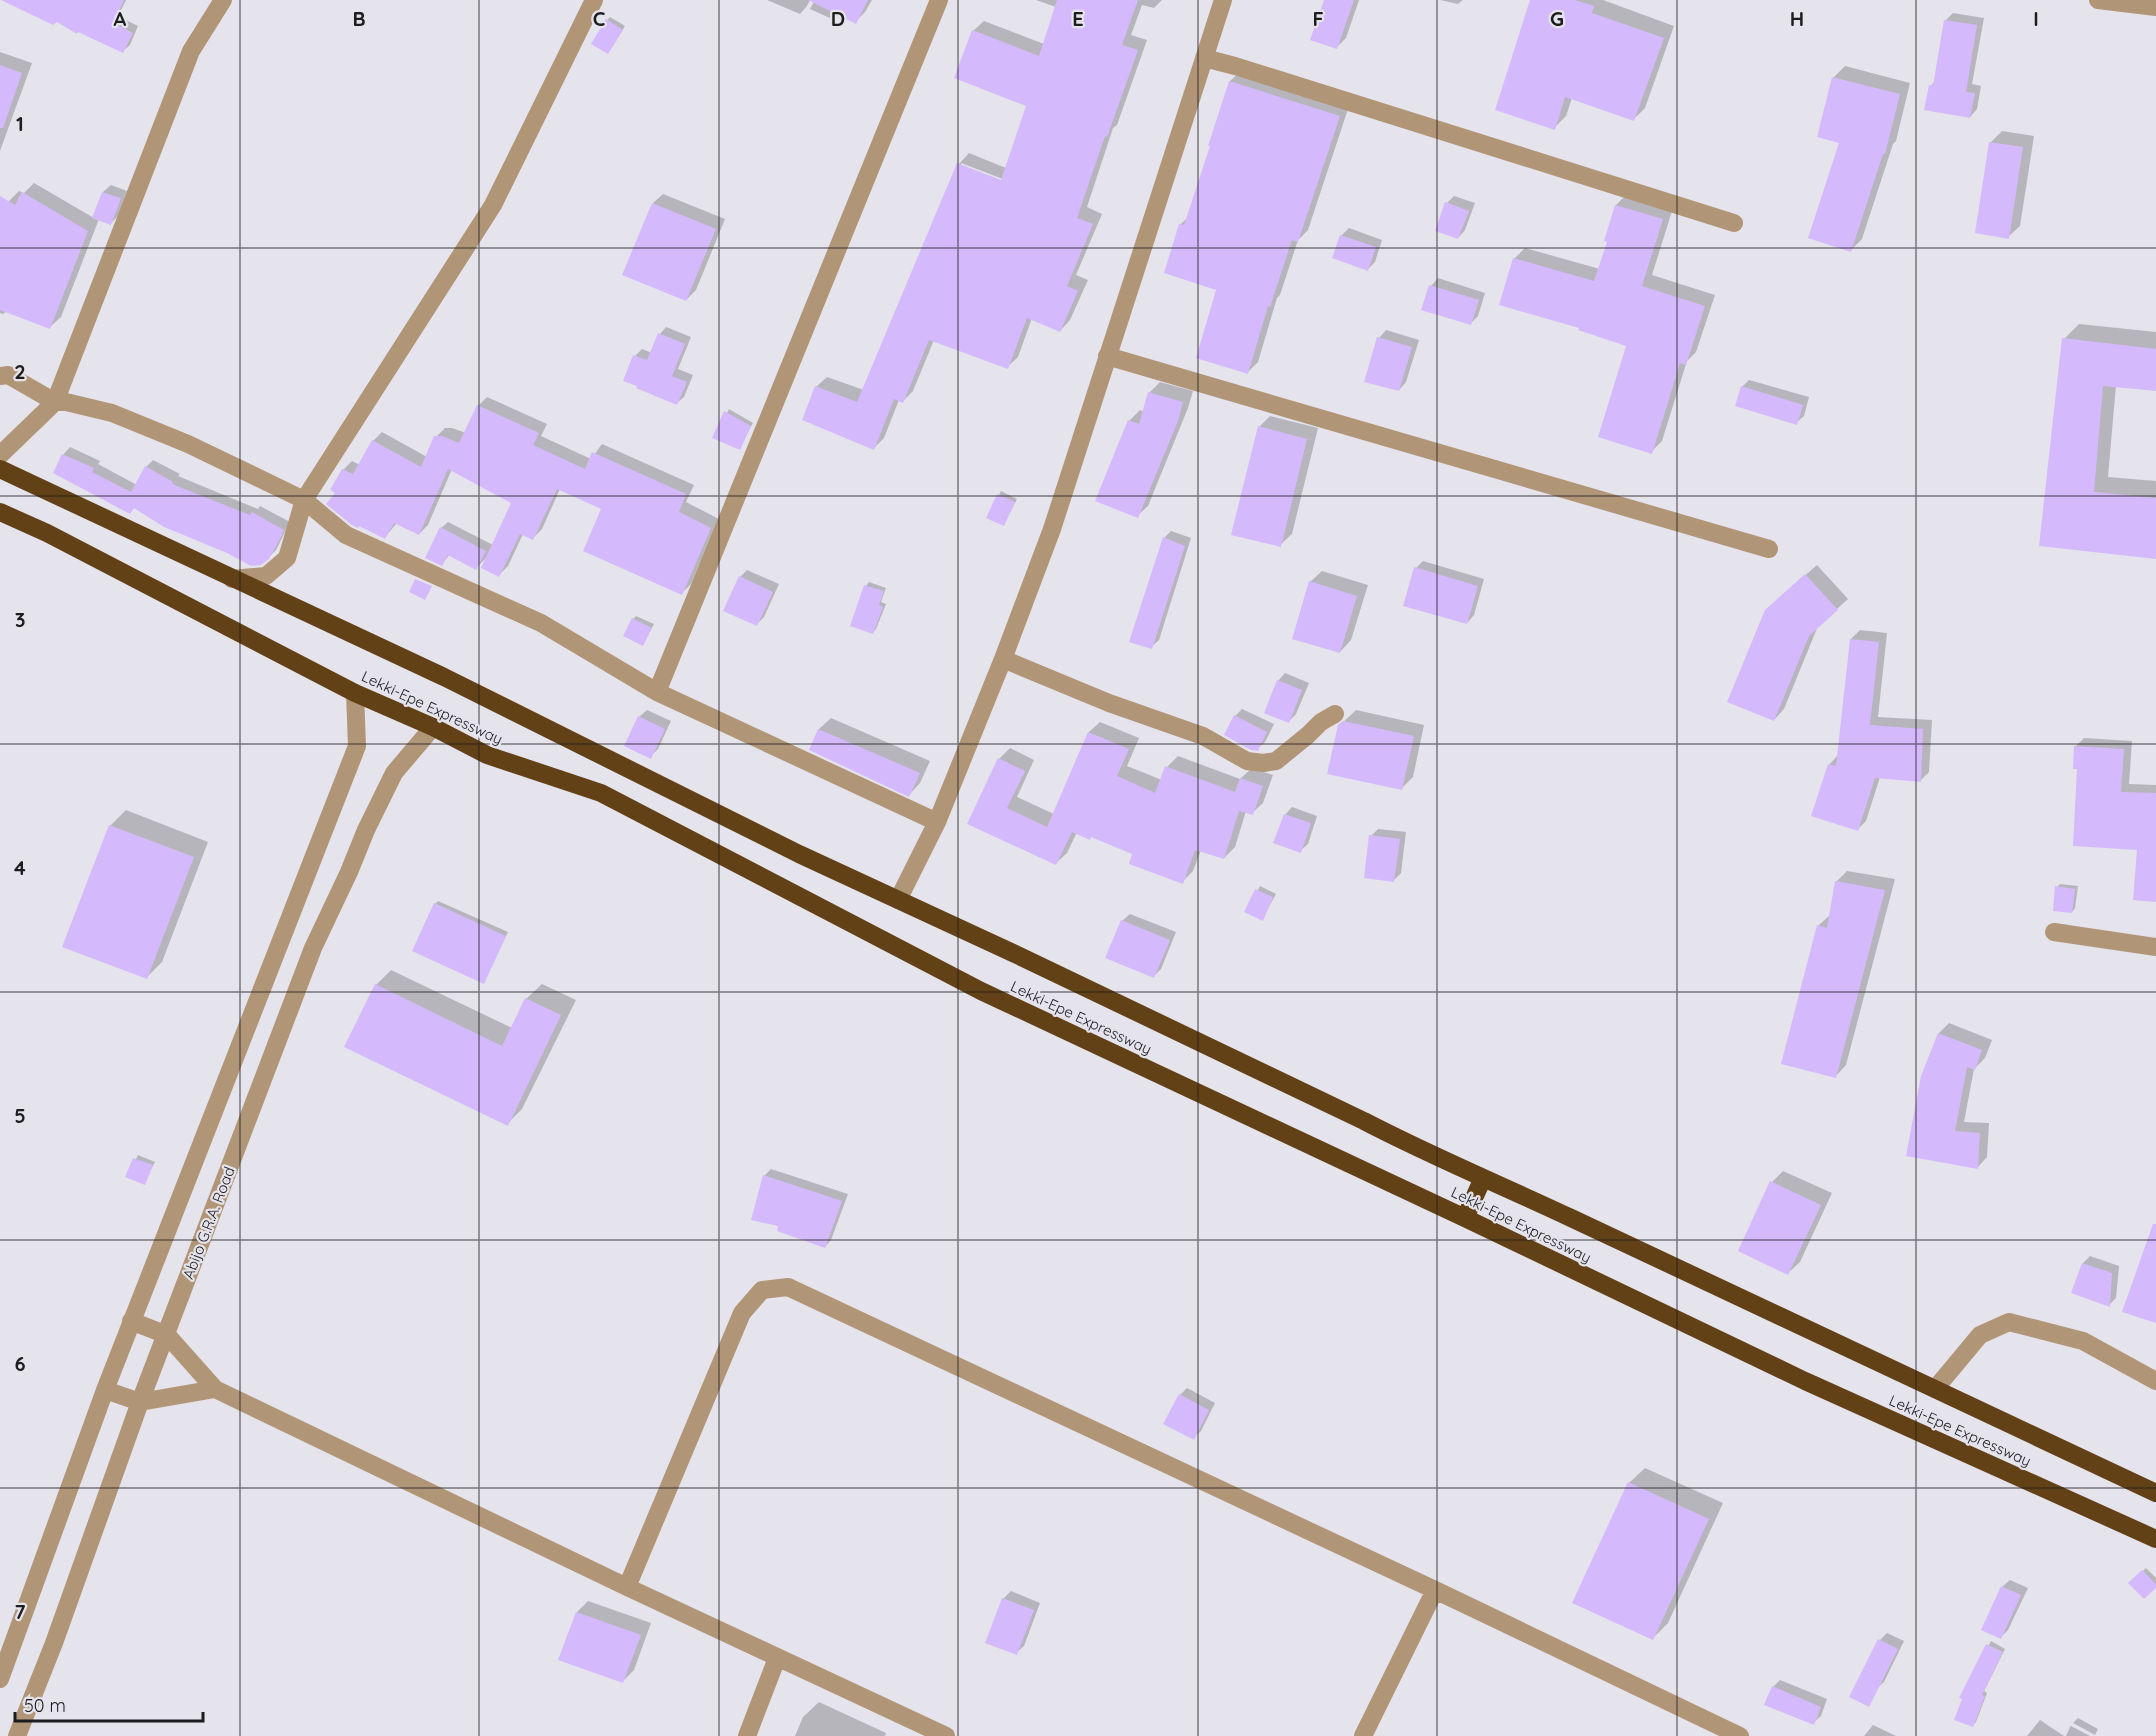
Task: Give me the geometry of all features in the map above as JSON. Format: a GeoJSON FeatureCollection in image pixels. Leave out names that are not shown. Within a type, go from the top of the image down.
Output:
{"type":"FeatureCollection","features":[{"type":"Feature","properties":{"kind":"highway","name":"Lekki-Epe Expressway"},"geometry":{"type":"LineString","coordinates":[[0,469],[444,677],[799,854],[1364,1121],[1414,1148],[1483,1178],[2156,1493]]}},
{"type":"Feature","properties":{"kind":"highway","name":"Lekki-Epe Expressway"},"geometry":{"type":"LineString","coordinates":[[0,512],[58,539],[355,693],[433,727],[487,755],[601,793],[981,991],[1466,1218],[1805,1382],[2156,1539]]}},
{"type":"Feature","properties":{"kind":"highway"},"geometry":{"type":"LineString","coordinates":[[1466,1218],[1483,1178]]}},
{"type":"Feature","properties":{"kind":"street"},"geometry":{"type":"LineString","coordinates":[[0,455],[55,402],[192,51],[223,0]]}},
{"type":"Feature","properties":{"kind":"street"},"geometry":{"type":"LineString","coordinates":[[232,579],[266,576],[287,558],[304,500],[493,205],[594,0]]}},
{"type":"Feature","properties":{"kind":"street"},"geometry":{"type":"LineString","coordinates":[[657,692],[939,0]]}},
{"type":"Feature","properties":{"kind":"street"},"geometry":{"type":"LineString","coordinates":[[898,900],[937,822],[1003,659],[1052,529],[1223,0]]}},
{"type":"Feature","properties":{"kind":"street"},"geometry":{"type":"LineString","coordinates":[[2098,0],[2156,7]]}},
{"type":"Feature","properties":{"kind":"street"},"geometry":{"type":"LineString","coordinates":[[1204,58],[1734,223]]}},
{"type":"Feature","properties":{"kind":"street"},"geometry":{"type":"LineString","coordinates":[[1107,356],[1769,549]]}},
{"type":"Feature","properties":{"kind":"street"},"geometry":{"type":"LineString","coordinates":[[0,376],[8,375],[55,402],[66,402],[112,413],[188,444],[304,500],[346,535],[541,622],[657,692],[937,822]]}},
{"type":"Feature","properties":{"kind":"street"},"geometry":{"type":"LineString","coordinates":[[1003,659],[1109,703],[1203,736],[1247,761],[1263,764],[1276,761],[1321,722],[1335,714]]}},
{"type":"Feature","properties":{"kind":"street"},"geometry":{"type":"LineString","coordinates":[[0,1679],[131,1321],[357,746],[355,693]]}},
{"type":"Feature","properties":{"kind":"street","name":"Abijo G.R.A. Road"},"geometry":{"type":"LineString","coordinates":[[17,1736],[54,1643],[140,1402],[313,948],[394,773],[433,727]]}},
{"type":"Feature","properties":{"kind":"street"},"geometry":{"type":"LineString","coordinates":[[2054,932],[2156,947]]}},
{"type":"Feature","properties":{"kind":"street"},"geometry":{"type":"LineString","coordinates":[[627,1587],[742,1313],[762,1290],[788,1287],[1435,1590],[1734,1735]]}},
{"type":"Feature","properties":{"kind":"street"},"geometry":{"type":"LineString","coordinates":[[131,1321],[167,1335],[215,1389],[627,1587],[946,1736]]}},
{"type":"Feature","properties":{"kind":"street"},"geometry":{"type":"LineString","coordinates":[[1935,1389],[1980,1335],[2009,1322],[2083,1341],[2156,1382]]}},
{"type":"Feature","properties":{"kind":"street"},"geometry":{"type":"LineString","coordinates":[[105,1390],[140,1402],[215,1389]]}},
{"type":"Feature","properties":{"kind":"street"},"geometry":{"type":"LineString","coordinates":[[1363,1736],[1435,1590]]}},
{"type":"Feature","properties":{"kind":"street"},"geometry":{"type":"LineString","coordinates":[[747,1736],[777,1658]]}},
{"type":"Feature","properties":{"kind":"building"},"geometry":{"type":"Polygon","coordinates":[[[1,0],[124,0],[113,23],[133,33],[123,53],[78,32],[77,34],[57,22],[53,25],[1,0]]]}},
{"type":"Feature","properties":{"kind":"building"},"geometry":{"type":"Polygon","coordinates":[[[808,0],[868,0],[856,24],[808,0]]]}},
{"type":"Feature","properties":{"kind":"building"},"geometry":{"type":"Polygon","coordinates":[[[1057,0],[1138,0],[1122,45],[1138,50],[1077,218],[1093,224],[1067,286],[1078,291],[1060,332],[1027,318],[1008,369],[929,340],[903,403],[894,399],[874,450],[802,420],[815,386],[857,402],[957,163],[1001,180],[1026,106],[954,78],[972,30],[1039,56],[1057,0]]]}},
{"type":"Feature","properties":{"kind":"building"},"geometry":{"type":"Polygon","coordinates":[[[1324,0],[1354,0],[1337,49],[1310,40],[1324,0]]]}},
{"type":"Feature","properties":{"kind":"building"},"geometry":{"type":"Polygon","coordinates":[[[1530,0],[1575,0],[1594,6],[1592,13],[1664,38],[1634,121],[1565,97],[1555,130],[1495,110],[1530,0]]]}},
{"type":"Feature","properties":{"kind":"building"},"geometry":{"type":"Polygon","coordinates":[[[606,19],[623,30],[608,54],[591,44],[606,19]]]}},
{"type":"Feature","properties":{"kind":"building"},"geometry":{"type":"Polygon","coordinates":[[[1944,20],[1977,25],[1966,92],[1975,93],[1970,118],[1924,110],[1929,85],[1933,86],[1944,20]]]}},
{"type":"Feature","properties":{"kind":"building"},"geometry":{"type":"Polygon","coordinates":[[[0,65],[22,73],[3,128],[0,128],[0,65]]]}},
{"type":"Feature","properties":{"kind":"building"},"geometry":{"type":"Polygon","coordinates":[[[1832,77],[1900,94],[1885,154],[1883,154],[1851,252],[1808,238],[1839,143],[1817,137],[1832,77]]]}},
{"type":"Feature","properties":{"kind":"building"},"geometry":{"type":"Polygon","coordinates":[[[1229,81],[1340,116],[1298,242],[1292,240],[1270,307],[1268,306],[1248,374],[1196,358],[1216,290],[1164,273],[1179,224],[1184,225],[1229,81]]]}},
{"type":"Feature","properties":{"kind":"building"},"geometry":{"type":"Polygon","coordinates":[[[1989,142],[2023,147],[2009,239],[1975,233],[1989,142]]]}},
{"type":"Feature","properties":{"kind":"building"},"geometry":{"type":"Polygon","coordinates":[[[22,192],[88,231],[50,329],[0,310],[0,196],[15,205],[22,192]]]}},
{"type":"Feature","properties":{"kind":"building"},"geometry":{"type":"Polygon","coordinates":[[[102,192],[121,198],[111,225],[92,218],[102,192]]]}},
{"type":"Feature","properties":{"kind":"building"},"geometry":{"type":"Polygon","coordinates":[[[1445,202],[1469,211],[1458,239],[1435,231],[1445,202]]]}},
{"type":"Feature","properties":{"kind":"building"},"geometry":{"type":"Polygon","coordinates":[[[652,203],[716,229],[686,301],[622,275],[652,203]]]}},
{"type":"Feature","properties":{"kind":"building"},"geometry":{"type":"Polygon","coordinates":[[[1615,205],[1663,219],[1642,286],[1705,306],[1686,365],[1680,363],[1652,454],[1598,437],[1626,346],[1578,330],[1579,328],[1499,305],[1513,258],[1594,281],[1607,242],[1604,241],[1615,205]]]}},
{"type":"Feature","properties":{"kind":"building"},"geometry":{"type":"Polygon","coordinates":[[[1340,235],[1376,247],[1368,271],[1332,258],[1340,235]]]}},
{"type":"Feature","properties":{"kind":"building"},"geometry":{"type":"Polygon","coordinates":[[[1429,285],[1479,300],[1471,325],[1421,310],[1429,285]]]}},
{"type":"Feature","properties":{"kind":"building"},"geometry":{"type":"Polygon","coordinates":[[[658,333],[685,344],[672,376],[687,382],[677,405],[623,381],[633,355],[647,360],[658,333]]]}},
{"type":"Feature","properties":{"kind":"building"},"geometry":{"type":"Polygon","coordinates":[[[1377,337],[1412,347],[1399,391],[1364,382],[1377,337]]]}},
{"type":"Feature","properties":{"kind":"building"},"geometry":{"type":"Polygon","coordinates":[[[2062,338],[2156,349],[2156,391],[2103,386],[2094,492],[2156,498],[2156,559],[2039,546],[2062,338]]]}},
{"type":"Feature","properties":{"kind":"building"},"geometry":{"type":"Polygon","coordinates":[[[1741,386],[1803,405],[1797,425],[1735,406],[1741,386]]]}},
{"type":"Feature","properties":{"kind":"building"},"geometry":{"type":"Polygon","coordinates":[[[1148,392],[1183,402],[1178,421],[1138,518],[1095,501],[1128,420],[1139,424],[1148,392]]]}},
{"type":"Feature","properties":{"kind":"building"},"geometry":{"type":"Polygon","coordinates":[[[477,405],[539,433],[533,445],[585,469],[592,452],[686,494],[679,512],[711,528],[682,595],[583,551],[601,509],[557,489],[533,540],[520,534],[499,577],[481,568],[511,503],[448,469],[419,535],[394,523],[385,539],[359,526],[358,528],[352,525],[326,504],[335,493],[330,490],[342,469],[353,474],[372,440],[421,467],[434,436],[442,436],[459,443],[477,405]]]}},
{"type":"Feature","properties":{"kind":"building"},"geometry":{"type":"Polygon","coordinates":[[[724,411],[751,426],[740,450],[712,438],[724,411]]]}},
{"type":"Feature","properties":{"kind":"building"},"geometry":{"type":"Polygon","coordinates":[[[1258,426],[1307,439],[1281,547],[1231,535],[1258,426]]]}},
{"type":"Feature","properties":{"kind":"building"},"geometry":{"type":"Polygon","coordinates":[[[62,454],[94,468],[92,472],[131,492],[145,466],[173,482],[172,484],[250,515],[252,512],[284,530],[269,559],[261,565],[251,566],[227,553],[164,527],[134,508],[130,514],[53,473],[62,454]]]}},
{"type":"Feature","properties":{"kind":"building"},"geometry":{"type":"Polygon","coordinates":[[[997,494],[1015,502],[1004,526],[986,518],[997,494]]]}},
{"type":"Feature","properties":{"kind":"building"},"geometry":{"type":"Polygon","coordinates":[[[440,527],[486,551],[476,570],[448,555],[442,566],[425,558],[440,527]]]}},
{"type":"Feature","properties":{"kind":"building"},"geometry":{"type":"Polygon","coordinates":[[[1163,537],[1185,546],[1152,649],[1129,642],[1163,537]]]}},
{"type":"Feature","properties":{"kind":"building"},"geometry":{"type":"Polygon","coordinates":[[[1414,567],[1478,586],[1467,624],[1403,606],[1414,567]]]}},
{"type":"Feature","properties":{"kind":"building"},"geometry":{"type":"Polygon","coordinates":[[[1805,574],[1838,610],[1809,636],[1774,721],[1727,702],[1765,610],[1805,574]]]}},
{"type":"Feature","properties":{"kind":"building"},"geometry":{"type":"Polygon","coordinates":[[[739,576],[773,592],[757,626],[723,611],[739,576]]]}},
{"type":"Feature","properties":{"kind":"building"},"geometry":{"type":"Polygon","coordinates":[[[415,579],[432,586],[425,600],[409,592],[415,579]]]}},
{"type":"Feature","properties":{"kind":"building"},"geometry":{"type":"Polygon","coordinates":[[[1309,581],[1357,596],[1340,653],[1292,639],[1309,581]]]}},
{"type":"Feature","properties":{"kind":"building"},"geometry":{"type":"Polygon","coordinates":[[[864,585],[884,591],[879,605],[883,607],[873,634],[850,626],[864,585]]]}},
{"type":"Feature","properties":{"kind":"building"},"geometry":{"type":"Polygon","coordinates":[[[632,618],[652,628],[643,646],[623,636],[632,618]]]}},
{"type":"Feature","properties":{"kind":"building"},"geometry":{"type":"Polygon","coordinates":[[[1850,639],[1879,642],[1870,725],[1923,729],[1921,782],[1875,778],[1858,831],[1811,816],[1828,764],[1836,766],[1850,639]]]}},
{"type":"Feature","properties":{"kind":"building"},"geometry":{"type":"Polygon","coordinates":[[[1277,680],[1302,690],[1289,723],[1264,713],[1277,680]]]}},
{"type":"Feature","properties":{"kind":"building"},"geometry":{"type":"Polygon","coordinates":[[[1234,715],[1267,732],[1258,751],[1251,750],[1224,735],[1234,715]]]}},
{"type":"Feature","properties":{"kind":"building"},"geometry":{"type":"Polygon","coordinates":[[[638,716],[665,729],[651,759],[624,746],[638,716]]]}},
{"type":"Feature","properties":{"kind":"building"},"geometry":{"type":"Polygon","coordinates":[[[1343,721],[1414,736],[1402,790],[1327,774],[1338,725],[1343,721]]]}},
{"type":"Feature","properties":{"kind":"building"},"geometry":{"type":"Polygon","coordinates":[[[818,729],[920,773],[909,797],[809,750],[818,729]]]}},
{"type":"Feature","properties":{"kind":"building"},"geometry":{"type":"Polygon","coordinates":[[[1088,732],[1129,749],[1117,776],[1155,793],[1165,766],[1235,792],[1240,778],[1263,786],[1253,815],[1239,811],[1224,859],[1195,850],[1183,884],[1129,864],[1132,854],[1091,837],[1090,840],[1072,832],[1056,865],[967,824],[998,758],[1025,771],[1007,808],[1047,827],[1088,732]]]}},
{"type":"Feature","properties":{"kind":"building"},"geometry":{"type":"Polygon","coordinates":[[[2074,746],[2124,749],[2121,792],[2156,793],[2156,902],[2133,900],[2137,850],[2073,846],[2077,769],[2073,769],[2074,746]]]}},
{"type":"Feature","properties":{"kind":"building"},"geometry":{"type":"Polygon","coordinates":[[[1284,814],[1311,823],[1301,853],[1273,843],[1284,814]]]}},
{"type":"Feature","properties":{"kind":"building"},"geometry":{"type":"Polygon","coordinates":[[[109,825],[194,857],[147,979],[62,947],[109,825]]]}},
{"type":"Feature","properties":{"kind":"building"},"geometry":{"type":"Polygon","coordinates":[[[1369,835],[1400,839],[1394,882],[1364,878],[1369,835]]]}},
{"type":"Feature","properties":{"kind":"building"},"geometry":{"type":"Polygon","coordinates":[[[1835,881],[1885,890],[1836,1078],[1781,1064],[1817,925],[1827,928],[1835,881]]]}},
{"type":"Feature","properties":{"kind":"building"},"geometry":{"type":"Polygon","coordinates":[[[2055,886],[2075,889],[2072,913],[2053,911],[2055,886]]]}},
{"type":"Feature","properties":{"kind":"building"},"geometry":{"type":"Polygon","coordinates":[[[1255,889],[1273,897],[1263,921],[1244,912],[1255,889]]]}},
{"type":"Feature","properties":{"kind":"building"},"geometry":{"type":"Polygon","coordinates":[[[434,903],[506,936],[484,984],[412,951],[434,903]]]}},
{"type":"Feature","properties":{"kind":"building"},"geometry":{"type":"Polygon","coordinates":[[[1121,920],[1170,940],[1154,978],[1105,958],[1121,920]]]}},
{"type":"Feature","properties":{"kind":"building"},"geometry":{"type":"Polygon","coordinates":[[[375,984],[502,1046],[525,998],[561,1015],[508,1126],[344,1047],[375,984]]]}},
{"type":"Feature","properties":{"kind":"building"},"geometry":{"type":"Polygon","coordinates":[[[1938,1033],[1982,1050],[1975,1070],[1967,1067],[1955,1131],[1980,1133],[1978,1169],[1906,1156],[1921,1076],[1938,1033]]]}},
{"type":"Feature","properties":{"kind":"building"},"geometry":{"type":"Polygon","coordinates":[[[133,1158],[153,1165],[145,1185],[125,1177],[133,1158]]]}},
{"type":"Feature","properties":{"kind":"building"},"geometry":{"type":"Polygon","coordinates":[[[763,1175],[842,1201],[825,1248],[777,1231],[778,1226],[751,1220],[763,1175]]]}},
{"type":"Feature","properties":{"kind":"building"},"geometry":{"type":"Polygon","coordinates":[[[1770,1181],[1821,1205],[1788,1275],[1738,1251],[1770,1181]]]}},
{"type":"Feature","properties":{"kind":"building"},"geometry":{"type":"Polygon","coordinates":[[[2153,1224],[2156,1224],[2156,1323],[2122,1312],[2153,1224]]]}},
{"type":"Feature","properties":{"kind":"building"},"geometry":{"type":"Polygon","coordinates":[[[2082,1263],[2112,1273],[2110,1307],[2071,1293],[2082,1263]]]}},
{"type":"Feature","properties":{"kind":"building"},"geometry":{"type":"Polygon","coordinates":[[[1179,1394],[1209,1410],[1194,1440],[1163,1424],[1179,1394]]]}},
{"type":"Feature","properties":{"kind":"building"},"geometry":{"type":"Polygon","coordinates":[[[1628,1482],[1709,1519],[1653,1640],[1572,1603],[1628,1482]]]}},
{"type":"Feature","properties":{"kind":"building"},"geometry":{"type":"Polygon","coordinates":[[[2142,1570],[2156,1584],[2156,1588],[2144,1599],[2128,1583],[2142,1570]]]}},
{"type":"Feature","properties":{"kind":"building"},"geometry":{"type":"Polygon","coordinates":[[[2001,1586],[2021,1595],[2001,1639],[1981,1630],[2001,1586]]]}},
{"type":"Feature","properties":{"kind":"building"},"geometry":{"type":"Polygon","coordinates":[[[1002,1598],[1034,1610],[1017,1655],[985,1643],[1002,1598]]]}},
{"type":"Feature","properties":{"kind":"building"},"geometry":{"type":"Polygon","coordinates":[[[576,1612],[641,1635],[623,1683],[558,1660],[576,1612]]]}},
{"type":"Feature","properties":{"kind":"building"},"geometry":{"type":"Polygon","coordinates":[[[1878,1639],[1898,1649],[1869,1707],[1849,1697],[1878,1639]]]}},
{"type":"Feature","properties":{"kind":"building"},"geometry":{"type":"Polygon","coordinates":[[[1986,1644],[2003,1652],[1982,1695],[1985,1696],[1973,1727],[1954,1720],[1962,1699],[1959,1698],[1986,1644]]]}},
{"type":"Feature","properties":{"kind":"building"},"geometry":{"type":"Polygon","coordinates":[[[1772,1686],[1821,1707],[1814,1725],[1764,1705],[1772,1686]]]}}]}
